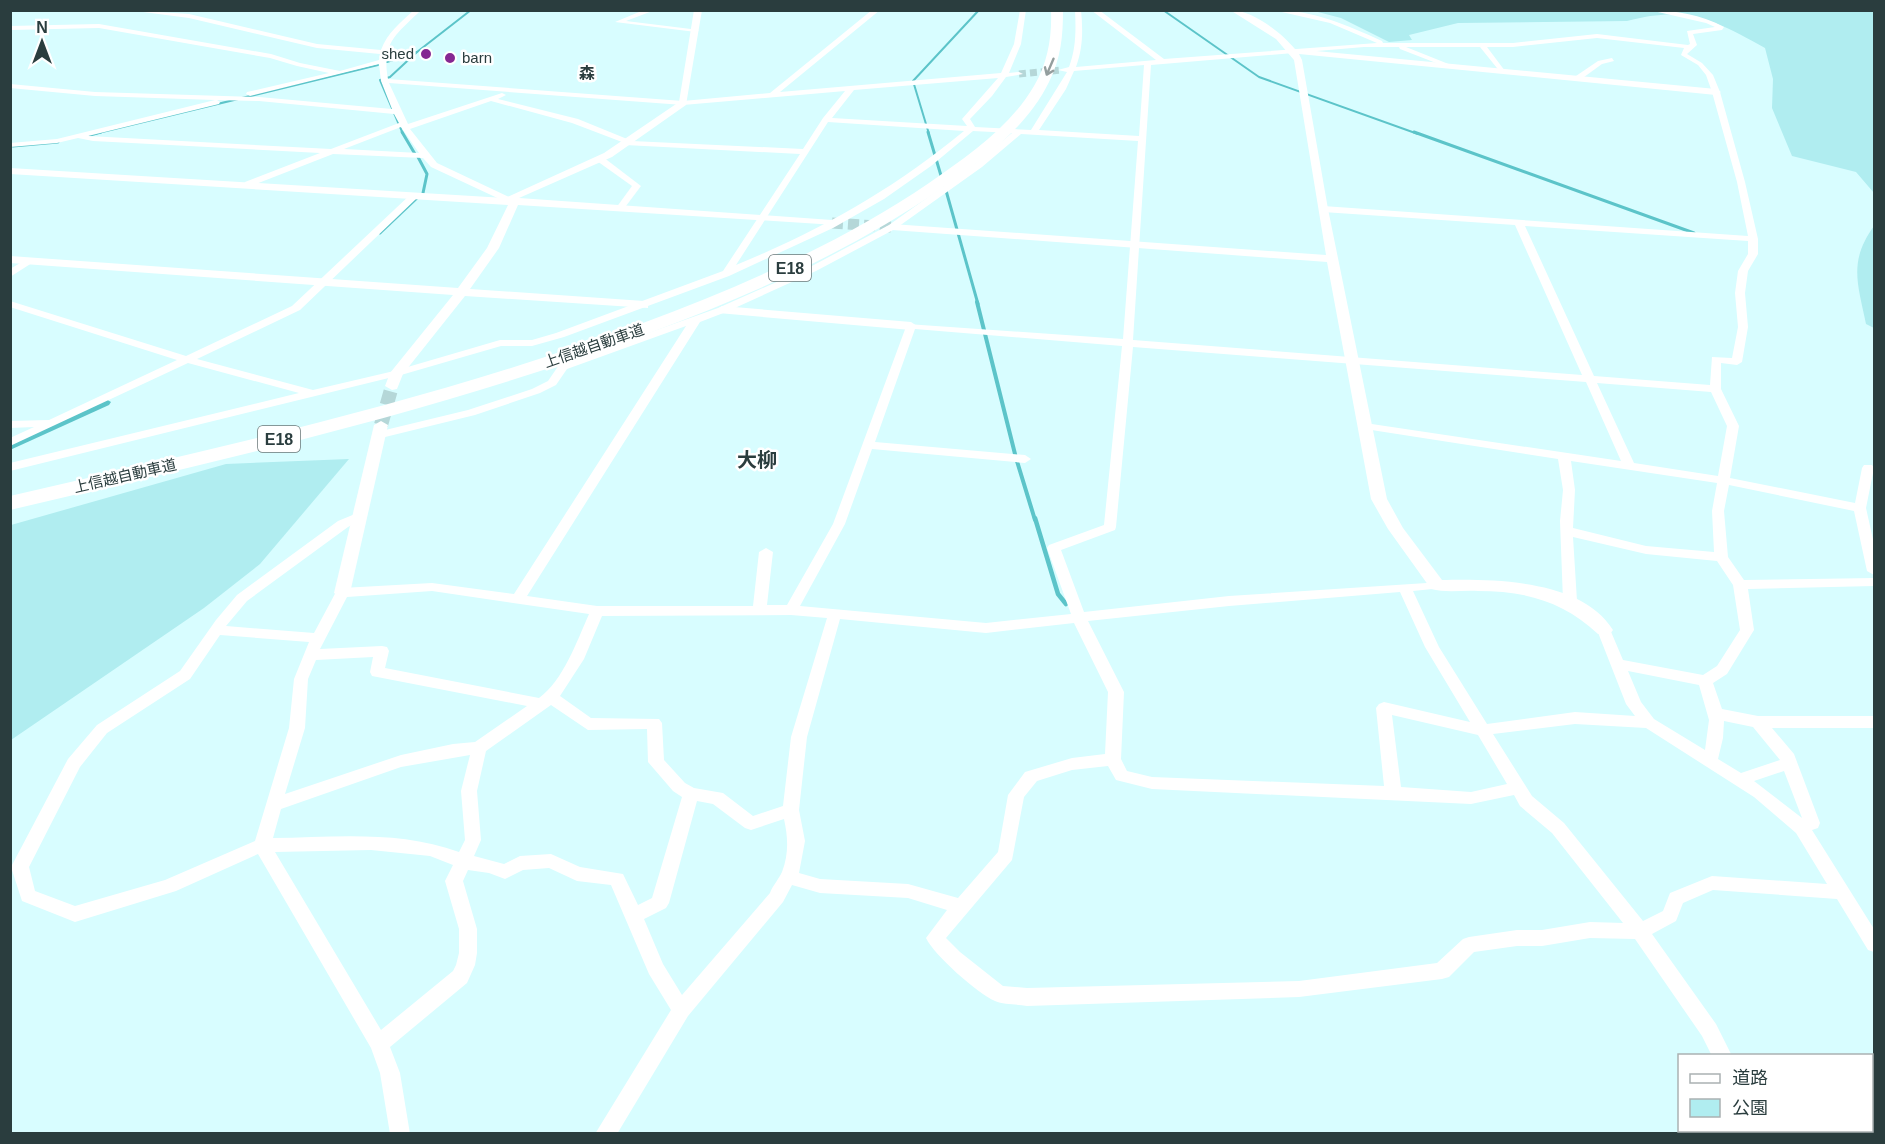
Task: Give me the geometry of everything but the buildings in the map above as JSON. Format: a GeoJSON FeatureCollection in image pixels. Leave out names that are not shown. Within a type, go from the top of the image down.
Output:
{"type":"FeatureCollection","features":[{"type":"Feature","properties":{"kind":"highway"},"geometry":{"type":"LineString","coordinates":[[1043,10],[1043,33]]}},
{"type":"Feature","properties":{"kind":"highway","name":"上信越自動車道"},"geometry":{"type":"LineString","coordinates":[[10,503],[407,405],[537,359],[708,304],[847,240],[937,186],[981,153],[1040,87],[1052,64],[1059,34],[1057,10]]}},
{"type":"Feature","properties":{"kind":"highway"},"geometry":{"type":"LineString","coordinates":[[1021,80],[1033,69]]}},
{"type":"Feature","properties":{"kind":"highway","name":"上信越自動車道"},"geometry":{"type":"LineString","coordinates":[[10,489],[322,414],[537,359]]}},
{"type":"Feature","properties":{"kind":"street"},"geometry":{"type":"LineString","coordinates":[[131,10],[189,16],[317,46],[383,52]]}},
{"type":"Feature","properties":{"kind":"street"},"geometry":{"type":"LineString","coordinates":[[418,10],[394,32],[383,52],[386,81],[396,112],[424,156],[434,165],[457,178],[511,200]]}},
{"type":"Feature","properties":{"kind":"street"},"geometry":{"type":"LineString","coordinates":[[652,10],[618,22],[696,30]]}},
{"type":"Feature","properties":{"kind":"street"},"geometry":{"type":"LineString","coordinates":[[394,379],[463,291],[493,248],[511,200],[600,159],[683,103],[698,10]]}},
{"type":"Feature","properties":{"kind":"street"},"geometry":{"type":"LineString","coordinates":[[771,96],[877,10]]}},
{"type":"Feature","properties":{"kind":"street"},"geometry":{"type":"LineString","coordinates":[[972,128],[966,119],[1005,75],[1020,43],[1023,10]]}},
{"type":"Feature","properties":{"kind":"street"},"geometry":{"type":"LineString","coordinates":[[1034,132],[1072,70],[1080,45],[1078,10]]}},
{"type":"Feature","properties":{"kind":"street"},"geometry":{"type":"LineString","coordinates":[[1094,10],[1163,62]]}},
{"type":"Feature","properties":{"kind":"street"},"geometry":{"type":"LineString","coordinates":[[1234,10],[1294,51],[1716,92]]}},
{"type":"Feature","properties":{"kind":"street"},"geometry":{"type":"LineString","coordinates":[[1276,10],[1332,21],[1385,44]]}},
{"type":"Feature","properties":{"kind":"street"},"geometry":{"type":"LineString","coordinates":[[1062,70],[1385,44],[1513,45],[1597,36],[1689,46],[1694,45],[1689,32],[1722,28],[1708,21],[1652,10]]}},
{"type":"Feature","properties":{"kind":"street"},"geometry":{"type":"LineString","coordinates":[[10,28],[99,26],[271,56],[299,65],[340,73]]}},
{"type":"Feature","properties":{"kind":"street"},"geometry":{"type":"LineString","coordinates":[[1481,44],[1501,71]]}},
{"type":"Feature","properties":{"kind":"street"},"geometry":{"type":"LineString","coordinates":[[1395,45],[1449,66]]}},
{"type":"Feature","properties":{"kind":"street"},"geometry":{"type":"LineString","coordinates":[[1618,664],[1705,681],[1722,670],[1747,630],[1740,585],[1721,556],[1718,511],[1732,426],[1715,389],[1716,359],[1737,362],[1743,327],[1740,293],[1743,271],[1753,254],[1753,239],[1741,182],[1716,92],[1700,64],[1683,54],[1689,46]]}},
{"type":"Feature","properties":{"kind":"street"},"geometry":{"type":"LineString","coordinates":[[1294,51],[1298,60],[1323,209],[1378,499],[1396,529],[1437,585]]}},
{"type":"Feature","properties":{"kind":"street"},"geometry":{"type":"LineString","coordinates":[[1577,78],[1600,62],[1612,60]]}},
{"type":"Feature","properties":{"kind":"street"},"geometry":{"type":"LineString","coordinates":[[10,145],[36,144],[78,136],[383,61]]}},
{"type":"Feature","properties":{"kind":"street"},"geometry":{"type":"LineString","coordinates":[[1148,63],[1136,244],[1110,527],[1054,548],[1079,618],[1116,692],[1113,759],[1122,776],[1152,783],[1471,798],[1517,788]]}},
{"type":"Feature","properties":{"kind":"street"},"geometry":{"type":"LineString","coordinates":[[386,81],[683,103],[1005,75],[1021,80]]}},
{"type":"Feature","properties":{"kind":"street"},"geometry":{"type":"LineString","coordinates":[[10,86],[95,94],[234,98],[396,112]]}},
{"type":"Feature","properties":{"kind":"street"},"geometry":{"type":"LineString","coordinates":[[726,274],[826,120],[851,89]]}},
{"type":"Feature","properties":{"kind":"street"},"geometry":{"type":"LineString","coordinates":[[248,184],[331,151],[406,125],[494,100],[512,90]]}},
{"type":"Feature","properties":{"kind":"street"},"geometry":{"type":"LineString","coordinates":[[494,100],[575,121],[626,142],[805,152]]}},
{"type":"Feature","properties":{"kind":"street"},"geometry":{"type":"LineString","coordinates":[[826,120],[972,128],[1006,124],[1034,132],[1144,139]]}},
{"type":"Feature","properties":{"kind":"street"},"geometry":{"type":"LineString","coordinates":[[400,1134],[390,1072],[379,1044],[262,845],[297,728],[301,680],[318,638],[342,593],[381,429],[471,413],[536,391],[552,383],[563,367],[722,310],[813,269],[892,227],[979,165],[1006,124]]}},
{"type":"Feature","properties":{"kind":"street"},"geometry":{"type":"LineString","coordinates":[[10,467],[311,393],[394,379],[500,343],[544,340],[644,305],[726,274],[832,223],[921,170],[946,152],[972,128]]}},
{"type":"Feature","properties":{"kind":"street"},"geometry":{"type":"LineString","coordinates":[[78,136],[93,139],[424,156]]}},
{"type":"Feature","properties":{"kind":"street"},"geometry":{"type":"LineString","coordinates":[[600,159],[637,186],[621,208]]}},
{"type":"Feature","properties":{"kind":"street"},"geometry":{"type":"LineString","coordinates":[[10,171],[192,184],[248,184],[414,196],[511,200],[832,223]]}},
{"type":"Feature","properties":{"kind":"street"},"geometry":{"type":"LineString","coordinates":[[10,443],[296,309],[414,196]]}},
{"type":"Feature","properties":{"kind":"street"},"geometry":{"type":"LineString","coordinates":[[1323,209],[1753,239]]}},
{"type":"Feature","properties":{"kind":"street"},"geometry":{"type":"LineString","coordinates":[[1519,223],[1629,466]]}},
{"type":"Feature","properties":{"kind":"street"},"geometry":{"type":"LineString","coordinates":[[892,227],[1333,259]]}},
{"type":"Feature","properties":{"kind":"street"},"geometry":{"type":"LineString","coordinates":[[10,259],[327,280],[644,305]]}},
{"type":"Feature","properties":{"kind":"street"},"geometry":{"type":"LineString","coordinates":[[10,274],[30,261]]}},
{"type":"Feature","properties":{"kind":"street"},"geometry":{"type":"LineString","coordinates":[[10,304],[189,360],[311,393]]}},
{"type":"Feature","properties":{"kind":"street"},"geometry":{"type":"LineString","coordinates":[[722,310],[1715,389]]}},
{"type":"Feature","properties":{"kind":"street"},"geometry":{"type":"LineString","coordinates":[[518,599],[696,319]]}},
{"type":"Feature","properties":{"kind":"street"},"geometry":{"type":"LineString","coordinates":[[791,610],[838,524],[911,326]]}},
{"type":"Feature","properties":{"kind":"street"},"geometry":{"type":"LineString","coordinates":[[10,425],[53,422]]}},
{"type":"Feature","properties":{"kind":"street"},"geometry":{"type":"LineString","coordinates":[[1365,426],[1722,480],[1860,508]]}},
{"type":"Feature","properties":{"kind":"street"},"geometry":{"type":"LineString","coordinates":[[867,445],[1025,459]]}},
{"type":"Feature","properties":{"kind":"street"},"geometry":{"type":"LineString","coordinates":[[1564,456],[1569,490],[1567,531],[1570,601]]}},
{"type":"Feature","properties":{"kind":"street"},"geometry":{"type":"LineString","coordinates":[[1868,468],[1860,508],[1875,571]]}},
{"type":"Feature","properties":{"kind":"street"},"geometry":{"type":"LineString","coordinates":[[360,517],[343,524],[242,598],[216,630],[185,675],[102,729],[74,763],[20,867],[28,896],[75,914],[170,886],[262,845],[371,843],[431,849],[465,862],[491,866],[505,872],[520,863],[551,861],[577,874],[617,879],[656,968],[681,1010]]}},
{"type":"Feature","properties":{"kind":"street"},"geometry":{"type":"LineString","coordinates":[[1567,531],[1646,550],[1721,556]]}},
{"type":"Feature","properties":{"kind":"street"},"geometry":{"type":"LineString","coordinates":[[760,610],[766,552]]}},
{"type":"Feature","properties":{"kind":"street"},"geometry":{"type":"LineString","coordinates":[[1740,585],[1875,582]]}},
{"type":"Feature","properties":{"kind":"street"},"geometry":{"type":"LineString","coordinates":[[342,593],[432,587],[597,611],[791,610],[986,628],[1228,601],[1437,585],[1496,585],[1546,593],[1570,601],[1593,618],[1604,630],[1634,704],[1649,723],[1760,792],[1802,828],[1843,892],[1867,917],[1875,944]]}},
{"type":"Feature","properties":{"kind":"street"},"geometry":{"type":"LineString","coordinates":[[1405,588],[1432,647],[1517,788],[1526,801],[1558,828],[1640,931],[1708,1030],[1721,1054]]}},
{"type":"Feature","properties":{"kind":"street"},"geometry":{"type":"LineString","coordinates":[[276,804],[401,759],[450,750],[479,748],[547,700],[577,659],[597,611]]}},
{"type":"Feature","properties":{"kind":"street"},"geometry":{"type":"LineString","coordinates":[[605,1134],[681,1010],[777,897],[782,884],[789,877],[797,841],[791,810],[799,737],[835,613]]}},
{"type":"Feature","properties":{"kind":"street"},"geometry":{"type":"LineString","coordinates":[[216,630],[318,638]]}},
{"type":"Feature","properties":{"kind":"street"},"geometry":{"type":"LineString","coordinates":[[312,655],[382,651],[377,672],[547,700],[588,724],[654,723],[656,762],[679,787],[691,794],[717,798],[751,823],[791,810]]}},
{"type":"Feature","properties":{"kind":"street"},"geometry":{"type":"LineString","coordinates":[[1705,681],[1718,714],[1718,737],[1709,760]]}},
{"type":"Feature","properties":{"kind":"street"},"geometry":{"type":"LineString","coordinates":[[1393,793],[1383,708],[1482,730],[1575,717],[1649,723]]}},
{"type":"Feature","properties":{"kind":"street"},"geometry":{"type":"LineString","coordinates":[[1718,714],[1758,722],[1875,722]]}},
{"type":"Feature","properties":{"kind":"street"},"geometry":{"type":"LineString","coordinates":[[1758,722],[1786,754],[1790,763],[1812,822],[1802,828]]}},
{"type":"Feature","properties":{"kind":"street"},"geometry":{"type":"LineString","coordinates":[[379,1044],[460,977],[468,963],[469,926],[454,881],[465,862],[473,840],[469,790],[479,748]]}},
{"type":"Feature","properties":{"kind":"street"},"geometry":{"type":"LineString","coordinates":[[1113,759],[1072,764],[1031,776],[1016,795],[1006,855],[935,938],[953,958],[999,994],[1027,997],[1299,989],[1442,971],[1469,945],[1517,938],[1542,938],[1590,930],[1640,931],[1670,916],[1676,898],[1712,884],[1843,892]]}},
{"type":"Feature","properties":{"kind":"street"},"geometry":{"type":"LineString","coordinates":[[1740,780],[1790,763]]}},
{"type":"Feature","properties":{"kind":"street"},"geometry":{"type":"LineString","coordinates":[[634,916],[660,903],[691,794]]}},
{"type":"Feature","properties":{"kind":"street"},"geometry":{"type":"LineString","coordinates":[[789,877],[820,886],[908,891],[962,906]]}},
{"type":"Feature","properties":{"kind":"green space"},"geometry":{"type":"Polygon","coordinates":[[[1314,11],[1874,11],[1874,193],[1856,172],[1792,156],[1772,108],[1773,79],[1765,48],[1715,23],[1683,15],[1666,15],[1627,21],[1458,23],[1409,35],[1412,40],[1389,42],[1341,18],[1314,11]]]}},
{"type":"Feature","properties":{"kind":"green space"},"geometry":{"type":"Polygon","coordinates":[[[1874,226],[1874,328],[1866,324],[1857,274],[1861,251],[1874,226]]]}},
{"type":"Feature","properties":{"kind":"green space"},"geometry":{"type":"Polygon","coordinates":[[[349,459],[260,564],[204,608],[11,740],[11,525],[226,464],[349,459]]]}},
{"type":"Feature","properties":{"kind":"waterway"},"geometry":{"type":"LineString","coordinates":[[417,52],[471,10]]}},
{"type":"Feature","properties":{"kind":"waterway"},"geometry":{"type":"LineString","coordinates":[[929,134],[913,81],[979,10]]}},
{"type":"Feature","properties":{"kind":"waterway"},"geometry":{"type":"LineString","coordinates":[[1163,10],[1259,77],[1418,134]]}},
{"type":"Feature","properties":{"kind":"waterway"},"geometry":{"type":"LineString","coordinates":[[387,62],[417,52]]}},
{"type":"Feature","properties":{"kind":"waterway"},"geometry":{"type":"LineString","coordinates":[[403,133],[380,80],[390,77],[417,52]]}},
{"type":"Feature","properties":{"kind":"waterway"},"geometry":{"type":"LineString","coordinates":[[94,134],[378,65]]}},
{"type":"Feature","properties":{"kind":"waterway"},"geometry":{"type":"LineString","coordinates":[[90,135],[101,132]]}},
{"type":"Feature","properties":{"kind":"waterway"},"geometry":{"type":"LineString","coordinates":[[928,132],[942,179]]}},
{"type":"Feature","properties":{"kind":"waterway"},"geometry":{"type":"LineString","coordinates":[[1414,132],[1694,233]]}},
{"type":"Feature","properties":{"kind":"waterway"},"geometry":{"type":"LineString","coordinates":[[403,133],[415,154]]}},
{"type":"Feature","properties":{"kind":"waterway"},"geometry":{"type":"LineString","coordinates":[[13,146],[58,142]]}},
{"type":"Feature","properties":{"kind":"waterway"},"geometry":{"type":"LineString","coordinates":[[418,157],[427,174],[423,193]]}},
{"type":"Feature","properties":{"kind":"waterway"},"geometry":{"type":"LineString","coordinates":[[945,187],[978,304]]}},
{"type":"Feature","properties":{"kind":"waterway"},"geometry":{"type":"LineString","coordinates":[[380,233],[418,197]]}},
{"type":"Feature","properties":{"kind":"waterway"},"geometry":{"type":"LineString","coordinates":[[977,302],[1016,458],[1035,520]]}},
{"type":"Feature","properties":{"kind":"waterway"},"geometry":{"type":"LineString","coordinates":[[10,446],[104,402]]}},
{"type":"Feature","properties":{"kind":"waterway"},"geometry":{"type":"LineString","coordinates":[[1035,518],[1058,594],[1066,604]]}},
{"type":"Feature","properties":{"kind":"tunnel"},"geometry":{"type":"LineString","coordinates":[[1019,74],[1062,70]]}},
{"type":"Feature","properties":{"kind":"tunnel"},"geometry":{"type":"LineString","coordinates":[[832,223],[892,227]]}},
{"type":"Feature","properties":{"kind":"tunnel"},"geometry":{"type":"LineString","coordinates":[[381,425],[392,386]]}},
{"type":"Feature","properties":{"kind":"place","name":"shed"},"geometry":{"type":"Point","coordinates":[426,54]}},
{"type":"Feature","properties":{"kind":"place","name":"barn"},"geometry":{"type":"Point","coordinates":[450,58]}},
{"type":"Feature","properties":{"kind":"district","name":"森"},"geometry":{"type":"Point","coordinates":[587,73]}},
{"type":"Feature","properties":{"kind":"district","name":"大柳"},"geometry":{"type":"Point","coordinates":[757,460]}}]}
